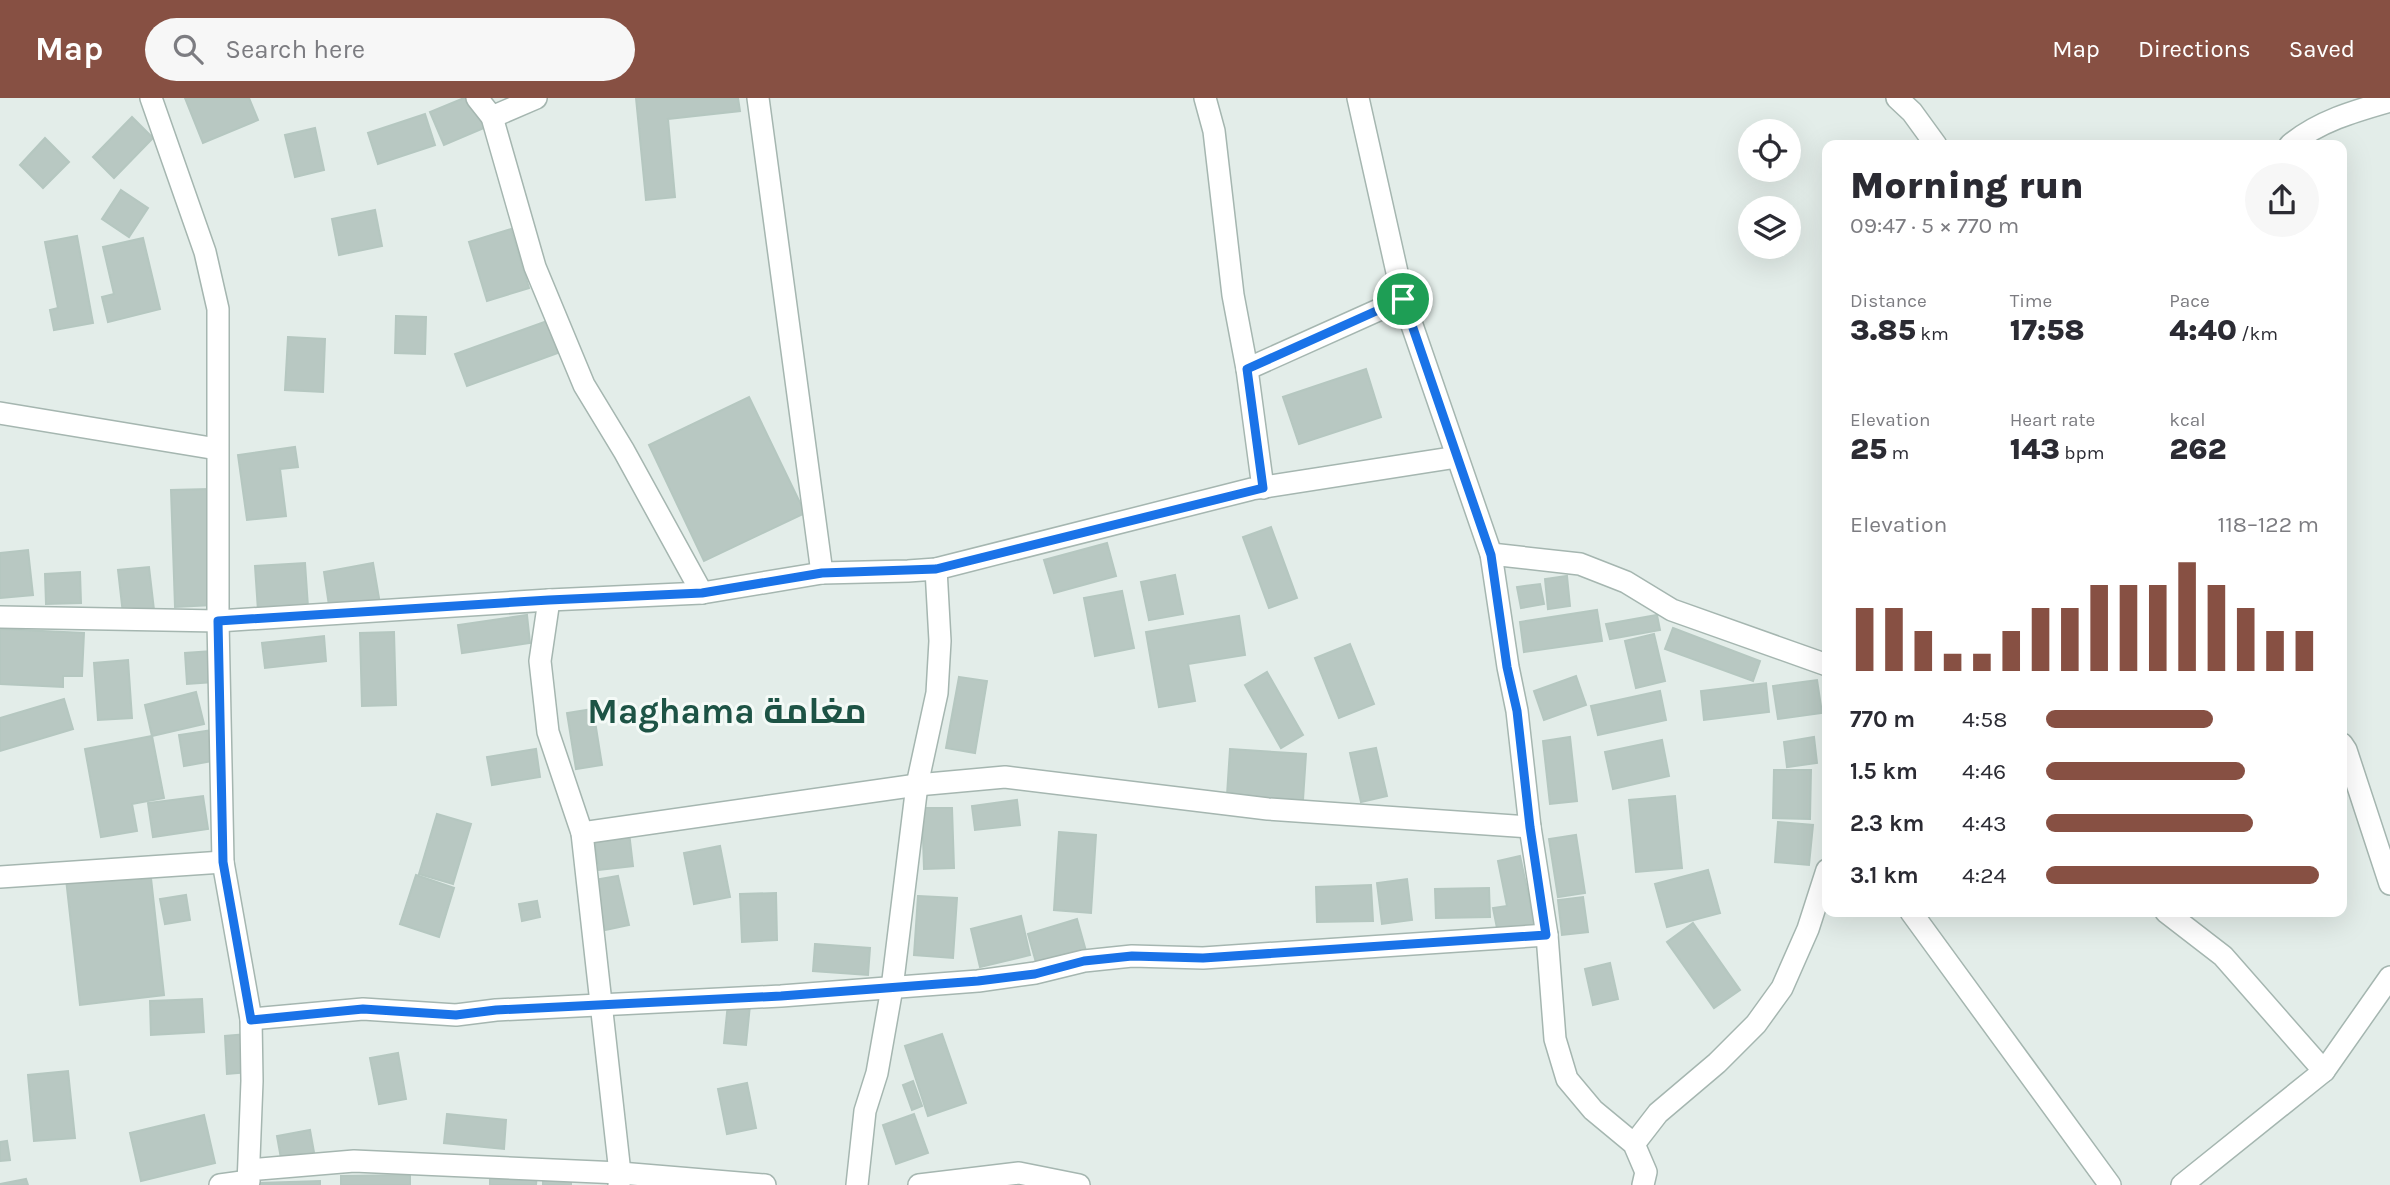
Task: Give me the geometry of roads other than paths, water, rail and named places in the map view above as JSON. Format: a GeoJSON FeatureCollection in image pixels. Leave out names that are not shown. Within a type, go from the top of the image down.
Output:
{"type":"FeatureCollection","features":[{"type":"Feature","properties":{"kind":"street"},"geometry":{"type":"LineString","coordinates":[[151,98],[205,252],[218,309],[218,621],[223,862],[251,1020],[252,1081],[248,1179]]}},
{"type":"Feature","properties":{"kind":"street"},"geometry":{"type":"LineString","coordinates":[[477,98],[492,117],[535,267],[584,385],[624,451],[702,593]]}},
{"type":"Feature","properties":{"kind":"street"},"geometry":{"type":"LineString","coordinates":[[492,117],[536,98]]}},
{"type":"Feature","properties":{"kind":"street"},"geometry":{"type":"LineString","coordinates":[[758,98],[822,573]]}},
{"type":"Feature","properties":{"kind":"street"},"geometry":{"type":"LineString","coordinates":[[1205,98],[1213,131],[1233,295],[1247,369],[1263,488]]}},
{"type":"Feature","properties":{"kind":"street"},"geometry":{"type":"LineString","coordinates":[[1358,98],[1403,299],[1491,555],[1507,667],[1517,711],[1546,935],[1555,1039],[1567,1079],[1593,1110],[1634,1144],[1646,1172],[1643,1185]]}},
{"type":"Feature","properties":{"kind":"street"},"geometry":{"type":"LineString","coordinates":[[1897,98],[1912,112],[1932,140]]}},
{"type":"Feature","properties":{"kind":"street"},"geometry":{"type":"LineString","coordinates":[[2296,140],[2344,106],[2390,101]]}},
{"type":"Feature","properties":{"kind":"street"},"geometry":{"type":"LineString","coordinates":[[1247,369],[1403,299]]}},
{"type":"Feature","properties":{"kind":"street"},"geometry":{"type":"LineString","coordinates":[[0,414],[217,449]]}},
{"type":"Feature","properties":{"kind":"street"},"geometry":{"type":"LineString","coordinates":[[0,617],[218,621],[702,593],[822,573],[936,569],[1263,488],[1457,457]]}},
{"type":"Feature","properties":{"kind":"street"},"geometry":{"type":"LineString","coordinates":[[1491,555],[1580,564],[1626,582],[1672,610],[1822,663]]}},
{"type":"Feature","properties":{"kind":"street"},"geometry":{"type":"LineString","coordinates":[[857,1185],[865,1111],[877,1073],[892,988],[917,785],[937,693],[940,641],[936,569]]}},
{"type":"Feature","properties":{"kind":"street"},"geometry":{"type":"LineString","coordinates":[[549,600],[540,661],[548,732],[582,833],[620,1179]]}},
{"type":"Feature","properties":{"kind":"street"},"geometry":{"type":"LineString","coordinates":[[2347,753],[2390,884]]}},
{"type":"Feature","properties":{"kind":"street"},"geometry":{"type":"LineString","coordinates":[[582,833],[917,785],[1005,777],[1268,809],[1530,827]]}},
{"type":"Feature","properties":{"kind":"street"},"geometry":{"type":"LineString","coordinates":[[0,877],[223,862]]}},
{"type":"Feature","properties":{"kind":"street"},"geometry":{"type":"LineString","coordinates":[[1634,1144],[1658,1113],[1717,1063],[1756,1024],[1782,988],[1808,929],[1822,886]]}},
{"type":"Feature","properties":{"kind":"street"},"geometry":{"type":"LineString","coordinates":[[1915,917],[2110,1185]]}},
{"type":"Feature","properties":{"kind":"street"},"geometry":{"type":"LineString","coordinates":[[2172,917],[2223,956],[2324,1071]]}},
{"type":"Feature","properties":{"kind":"street"},"geometry":{"type":"LineString","coordinates":[[251,1020],[363,1009],[456,1015],[496,1010],[781,996],[1035,974],[1084,961],[1132,956],[1203,958],[1546,935]]}},
{"type":"Feature","properties":{"kind":"street"},"geometry":{"type":"LineString","coordinates":[[2182,1185],[2324,1071],[2390,976]]}},
{"type":"Feature","properties":{"kind":"street"},"geometry":{"type":"LineString","coordinates":[[220,1185],[354,1161],[620,1179],[765,1185]]}},
{"type":"Feature","properties":{"kind":"street"},"geometry":{"type":"LineString","coordinates":[[919,1185],[1019,1173],[1079,1185]]}},
{"type":"Feature","properties":{"kind":"district","name":"Maghama مغامة"},"geometry":{"type":"Point","coordinates":[727,711]}}]}
